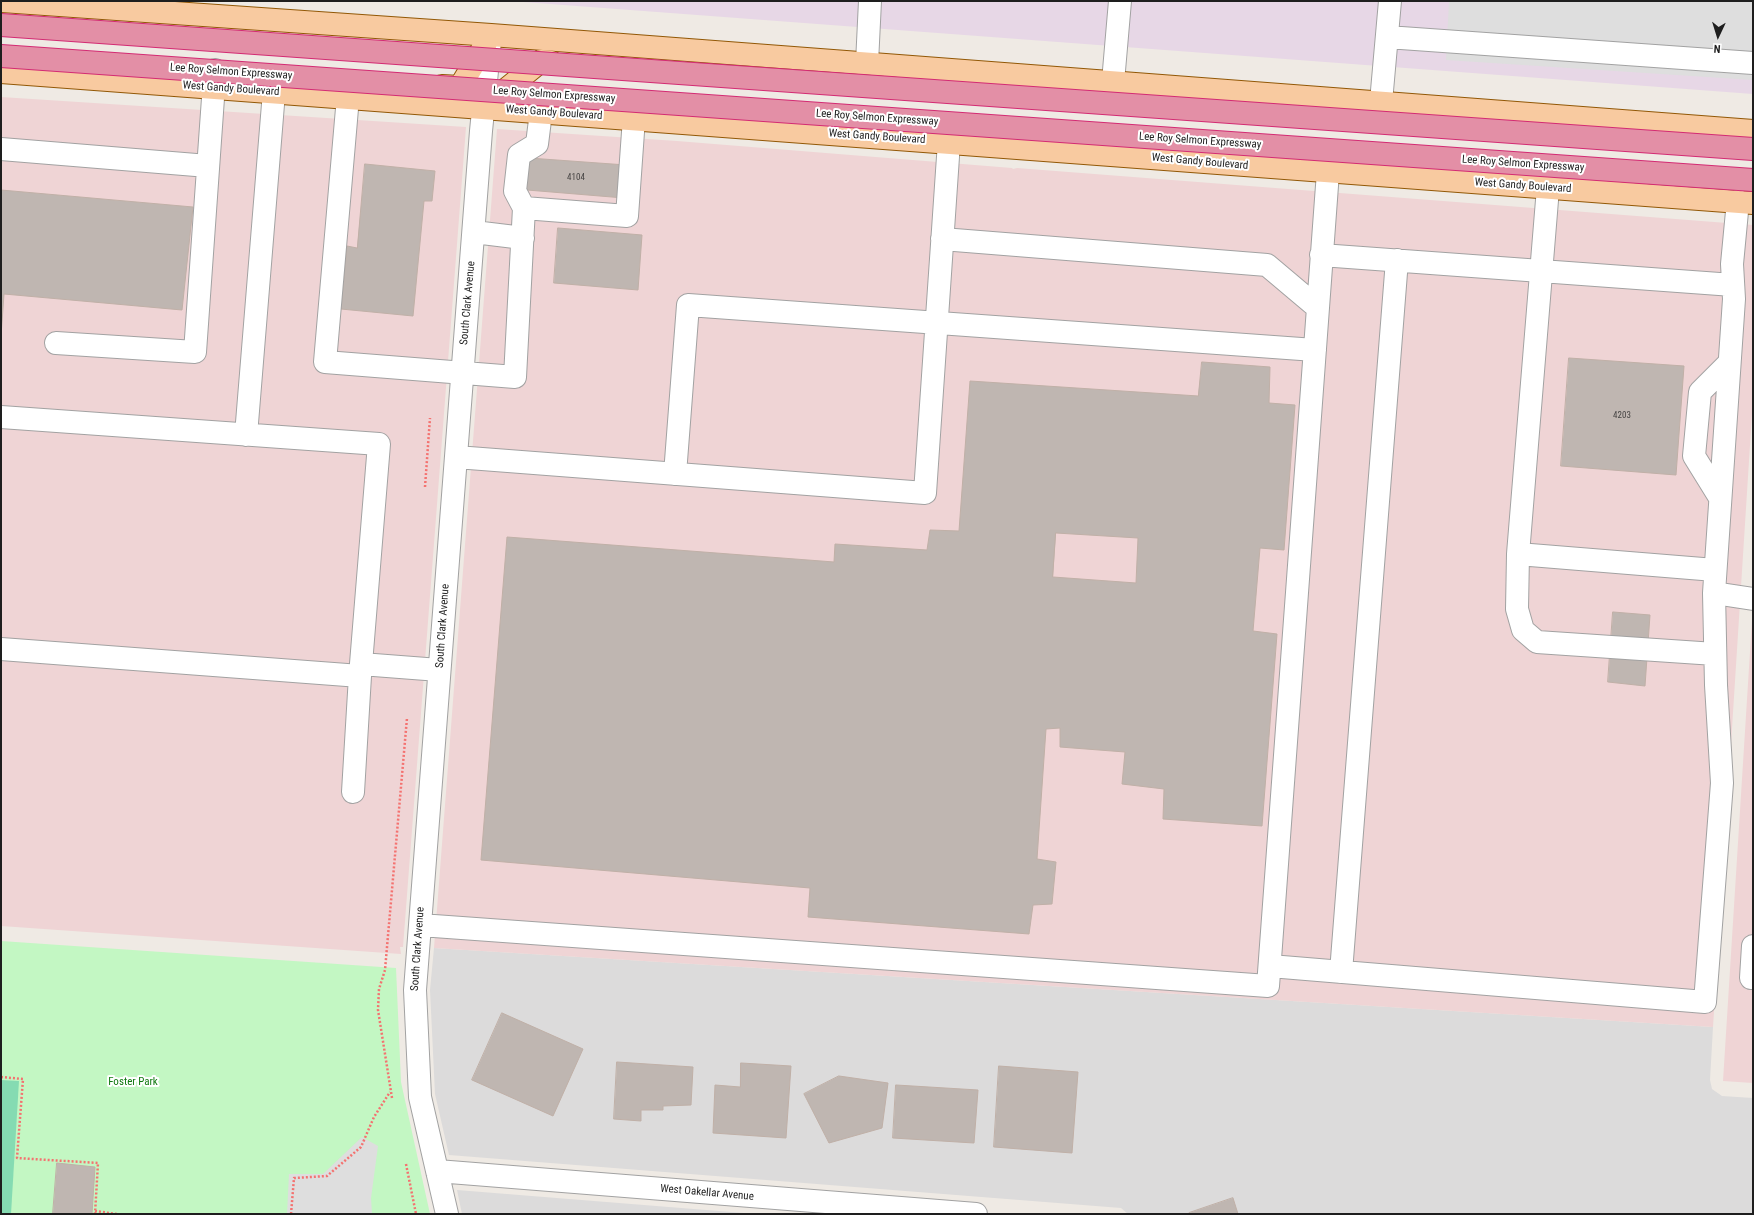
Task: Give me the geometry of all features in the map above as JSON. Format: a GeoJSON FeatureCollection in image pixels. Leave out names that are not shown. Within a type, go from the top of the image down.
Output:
{"type":"FeatureCollection","features":[{"type":"Feature","properties":{"kind":"highway"},"geometry":{"type":"LineString","coordinates":[[1,25],[1753,149]]}},
{"type":"Feature","properties":{"kind":"highway","name":"Lee Roy Selmon Expressway"},"geometry":{"type":"LineString","coordinates":[[1,56],[1753,180]]}},
{"type":"Feature","properties":{"kind":"main road"},"geometry":{"type":"LineString","coordinates":[[2,1],[491,35],[1753,131]]}},
{"type":"Feature","properties":{"kind":"main road"},"geometry":{"type":"LineString","coordinates":[[214,79],[460,87],[491,35]]}},
{"type":"Feature","properties":{"kind":"main road"},"geometry":{"type":"LineString","coordinates":[[483,107],[541,62],[857,86],[923,68]]}},
{"type":"Feature","properties":{"kind":"main road","name":"West Gandy Boulevard"},"geometry":{"type":"LineString","coordinates":[[1,72],[51,76],[214,79],[274,92],[1745,202]]}},
{"type":"Feature","properties":{"kind":"main road"},"geometry":{"type":"LineString","coordinates":[[1023,148],[1059,135],[1753,186]]}},
{"type":"Feature","properties":{"kind":"street"},"geometry":{"type":"LineString","coordinates":[[867,64],[870,1]]}},
{"type":"Feature","properties":{"kind":"street"},"geometry":{"type":"LineString","coordinates":[[1113,82],[1120,1]]}},
{"type":"Feature","properties":{"kind":"street"},"geometry":{"type":"LineString","coordinates":[[1381,102],[1387,37],[1384,1]]}},
{"type":"Feature","properties":{"kind":"street","name":"South Clark Avenue"},"geometry":{"type":"LineString","coordinates":[[447,1214],[420,1097],[415,990],[483,107],[491,35]]}},
{"type":"Feature","properties":{"kind":"street"},"geometry":{"type":"LineString","coordinates":[[1387,37],[1753,63]]}},
{"type":"Feature","properties":{"kind":"street"},"geometry":{"type":"LineString","coordinates":[[56,343],[195,352],[214,79]]}},
{"type":"Feature","properties":{"kind":"street"},"geometry":{"type":"LineString","coordinates":[[246,434],[274,92]]}},
{"type":"Feature","properties":{"kind":"street"},"geometry":{"type":"LineString","coordinates":[[348,97],[325,362],[462,374],[515,377],[524,208],[516,191],[519,155],[537,144],[541,112]]}},
{"type":"Feature","properties":{"kind":"street"},"geometry":{"type":"LineString","coordinates":[[524,208],[627,216],[634,118]]}},
{"type":"Feature","properties":{"kind":"street"},"geometry":{"type":"LineString","coordinates":[[456,457],[924,493],[949,142]]}},
{"type":"Feature","properties":{"kind":"street"},"geometry":{"type":"LineString","coordinates":[[1,149],[208,166]]}},
{"type":"Feature","properties":{"kind":"street"},"geometry":{"type":"LineString","coordinates":[[420,925],[1268,986],[1328,172]]}},
{"type":"Feature","properties":{"kind":"street"},"geometry":{"type":"LineString","coordinates":[[1548,188],[1518,554],[1517,609],[1523,630],[1537,642],[1715,654]]}},
{"type":"Feature","properties":{"kind":"street"},"geometry":{"type":"LineString","coordinates":[[1270,966],[1704,1002],[1722,783],[1715,654],[1715,570],[1734,299],[1732,264],[1745,202]]}},
{"type":"Feature","properties":{"kind":"street"},"geometry":{"type":"LineString","coordinates":[[474,232],[523,238]]}},
{"type":"Feature","properties":{"kind":"street"},"geometry":{"type":"LineString","coordinates":[[942,239],[1267,265],[1318,308]]}},
{"type":"Feature","properties":{"kind":"street"},"geometry":{"type":"LineString","coordinates":[[1321,255],[1733,285]]}},
{"type":"Feature","properties":{"kind":"street"},"geometry":{"type":"LineString","coordinates":[[1341,972],[1397,260]]}},
{"type":"Feature","properties":{"kind":"street"},"geometry":{"type":"LineString","coordinates":[[675,474],[688,305],[1315,350]]}},
{"type":"Feature","properties":{"kind":"street"},"geometry":{"type":"LineString","coordinates":[[1720,498],[1694,456],[1700,392],[1729,363]]}},
{"type":"Feature","properties":{"kind":"street"},"geometry":{"type":"LineString","coordinates":[[1,417],[379,444],[353,792]]}},
{"type":"Feature","properties":{"kind":"street"},"geometry":{"type":"LineString","coordinates":[[1518,554],[1715,570]]}},
{"type":"Feature","properties":{"kind":"street"},"geometry":{"type":"LineString","coordinates":[[1714,593],[1753,599]]}},
{"type":"Feature","properties":{"kind":"street"},"geometry":{"type":"LineString","coordinates":[[1,649],[361,670],[439,670]]}},
{"type":"Feature","properties":{"kind":"street"},"geometry":{"type":"LineString","coordinates":[[1753,946],[1751,978],[1753,978]]}},
{"type":"Feature","properties":{"kind":"street","name":"West Oakellar Avenue"},"geometry":{"type":"LineString","coordinates":[[437,1171],[976,1214]]}},
{"type":"Feature","properties":{"kind":"path"},"geometry":{"type":"LineString","coordinates":[[1,1077],[23,1079],[17,1158],[98,1163],[95,1212],[117,1214]]}},
{"type":"Feature","properties":{"kind":"path"},"geometry":{"type":"LineString","coordinates":[[291,1214],[294,1178],[327,1176],[361,1147],[374,1117],[390,1091]]}},
{"type":"Feature","properties":{"kind":"shaded area"},"geometry":{"type":"Polygon","coordinates":[[[510,1],[1753,1],[1753,94],[510,1]]]}},
{"type":"Feature","properties":{"kind":"shaded area"},"geometry":{"type":"Polygon","coordinates":[[[1449,1],[1753,1],[1753,80],[1446,60],[1449,1]]]}},
{"type":"Feature","properties":{"kind":"shaded area"},"geometry":{"type":"Polygon","coordinates":[[[1,97],[466,127],[403,947],[400,947],[401,954],[1,926],[1,97]]]}},
{"type":"Feature","properties":{"kind":"shaded area"},"geometry":{"type":"Polygon","coordinates":[[[497,129],[677,141],[1013,169],[1017,168],[1753,225],[1753,398],[1713,1027],[434,948],[497,129]]]}},
{"type":"Feature","properties":{"kind":"shaded area"},"geometry":{"type":"Polygon","coordinates":[[[1753,604],[1753,1083],[1723,1081],[1753,604]]]}},
{"type":"Feature","properties":{"kind":"shaded area"},"geometry":{"type":"Polygon","coordinates":[[[434,948],[1713,1027],[1710,1080],[1712,1089],[1722,1096],[1753,1098],[1753,1214],[1128,1214],[1121,1208],[449,1155],[435,1094],[430,990],[434,948]]]}},
{"type":"Feature","properties":{"kind":"shaded area"},"geometry":{"type":"Polygon","coordinates":[[[362,1137],[378,1146],[371,1198],[372,1214],[287,1214],[289,1174],[323,1174],[362,1137]]]}},
{"type":"Feature","properties":{"kind":"shaded area"},"geometry":{"type":"Polygon","coordinates":[[[457,1190],[756,1214],[462,1214],[457,1190]]]}},
{"type":"Feature","properties":{"kind":"green space","name":"Foster Park"},"geometry":{"type":"Polygon","coordinates":[[[1,941],[396,968],[401,1082],[430,1214],[1,1214],[1,941]]]}},
{"type":"Feature","properties":{"kind":"green space"},"geometry":{"type":"Polygon","coordinates":[[[1,1080],[19,1081],[11,1214],[1,1214],[1,1080]]]}},
{"type":"Feature","properties":{"kind":"building"},"geometry":{"type":"Polygon","coordinates":[[[529,158],[626,165],[624,198],[527,190],[529,158]]]}},
{"type":"Feature","properties":{"kind":"building"},"geometry":{"type":"Polygon","coordinates":[[[365,164],[435,171],[432,201],[424,201],[413,316],[341,309],[347,246],[357,248],[365,164]]]}},
{"type":"Feature","properties":{"kind":"building"},"geometry":{"type":"Polygon","coordinates":[[[1,190],[193,207],[182,310],[4,294],[1,336],[1,190]]]}},
{"type":"Feature","properties":{"kind":"building"},"geometry":{"type":"Polygon","coordinates":[[[558,228],[642,235],[638,290],[554,283],[558,228]]]}},
{"type":"Feature","properties":{"kind":"building"},"geometry":{"type":"Polygon","coordinates":[[[1569,358],[1684,366],[1676,475],[1561,466],[1569,358]]]}},
{"type":"Feature","properties":{"kind":"building"},"geometry":{"type":"Polygon","coordinates":[[[1202,362],[1270,367],[1269,403],[1295,405],[1284,550],[1260,548],[1253,631],[1277,634],[1262,826],[1163,819],[1164,789],[1122,784],[1125,752],[1060,747],[1060,728],[1046,729],[1037,859],[1056,862],[1052,904],[1033,905],[1029,934],[808,917],[810,888],[481,860],[507,537],[834,562],[835,544],[927,550],[930,530],[959,531],[970,381],[1198,396],[1202,362]],[[1056,533],[1053,577],[1136,583],[1138,538],[1056,533]]]}},
{"type":"Feature","properties":{"kind":"building"},"geometry":{"type":"Polygon","coordinates":[[[1613,612],[1650,615],[1645,686],[1608,682],[1613,612]]]}},
{"type":"Feature","properties":{"kind":"building"},"geometry":{"type":"Polygon","coordinates":[[[502,1013],[583,1049],[553,1116],[472,1080],[502,1013]]]}},
{"type":"Feature","properties":{"kind":"building"},"geometry":{"type":"Polygon","coordinates":[[[617,1062],[693,1067],[691,1105],[663,1106],[663,1110],[641,1110],[641,1121],[614,1119],[617,1062]]]}},
{"type":"Feature","properties":{"kind":"building"},"geometry":{"type":"Polygon","coordinates":[[[741,1063],[791,1066],[786,1138],[713,1133],[715,1085],[740,1087],[741,1063]]]}},
{"type":"Feature","properties":{"kind":"building"},"geometry":{"type":"Polygon","coordinates":[[[999,1066],[1078,1072],[1072,1153],[994,1147],[999,1066]]]}},
{"type":"Feature","properties":{"kind":"building"},"geometry":{"type":"Polygon","coordinates":[[[839,1076],[888,1083],[882,1128],[829,1143],[804,1094],[839,1076]]]}},
{"type":"Feature","properties":{"kind":"building"},"geometry":{"type":"Polygon","coordinates":[[[896,1085],[978,1090],[974,1143],[893,1138],[896,1085]]]}},
{"type":"Feature","properties":{"kind":"building"},"geometry":{"type":"Polygon","coordinates":[[[57,1163],[95,1167],[92,1214],[53,1214],[57,1163]]]}},
{"type":"Feature","properties":{"kind":"building"},"geometry":{"type":"Polygon","coordinates":[[[1233,1198],[1238,1214],[1189,1214],[1189,1213],[1233,1198]]]}}]}
